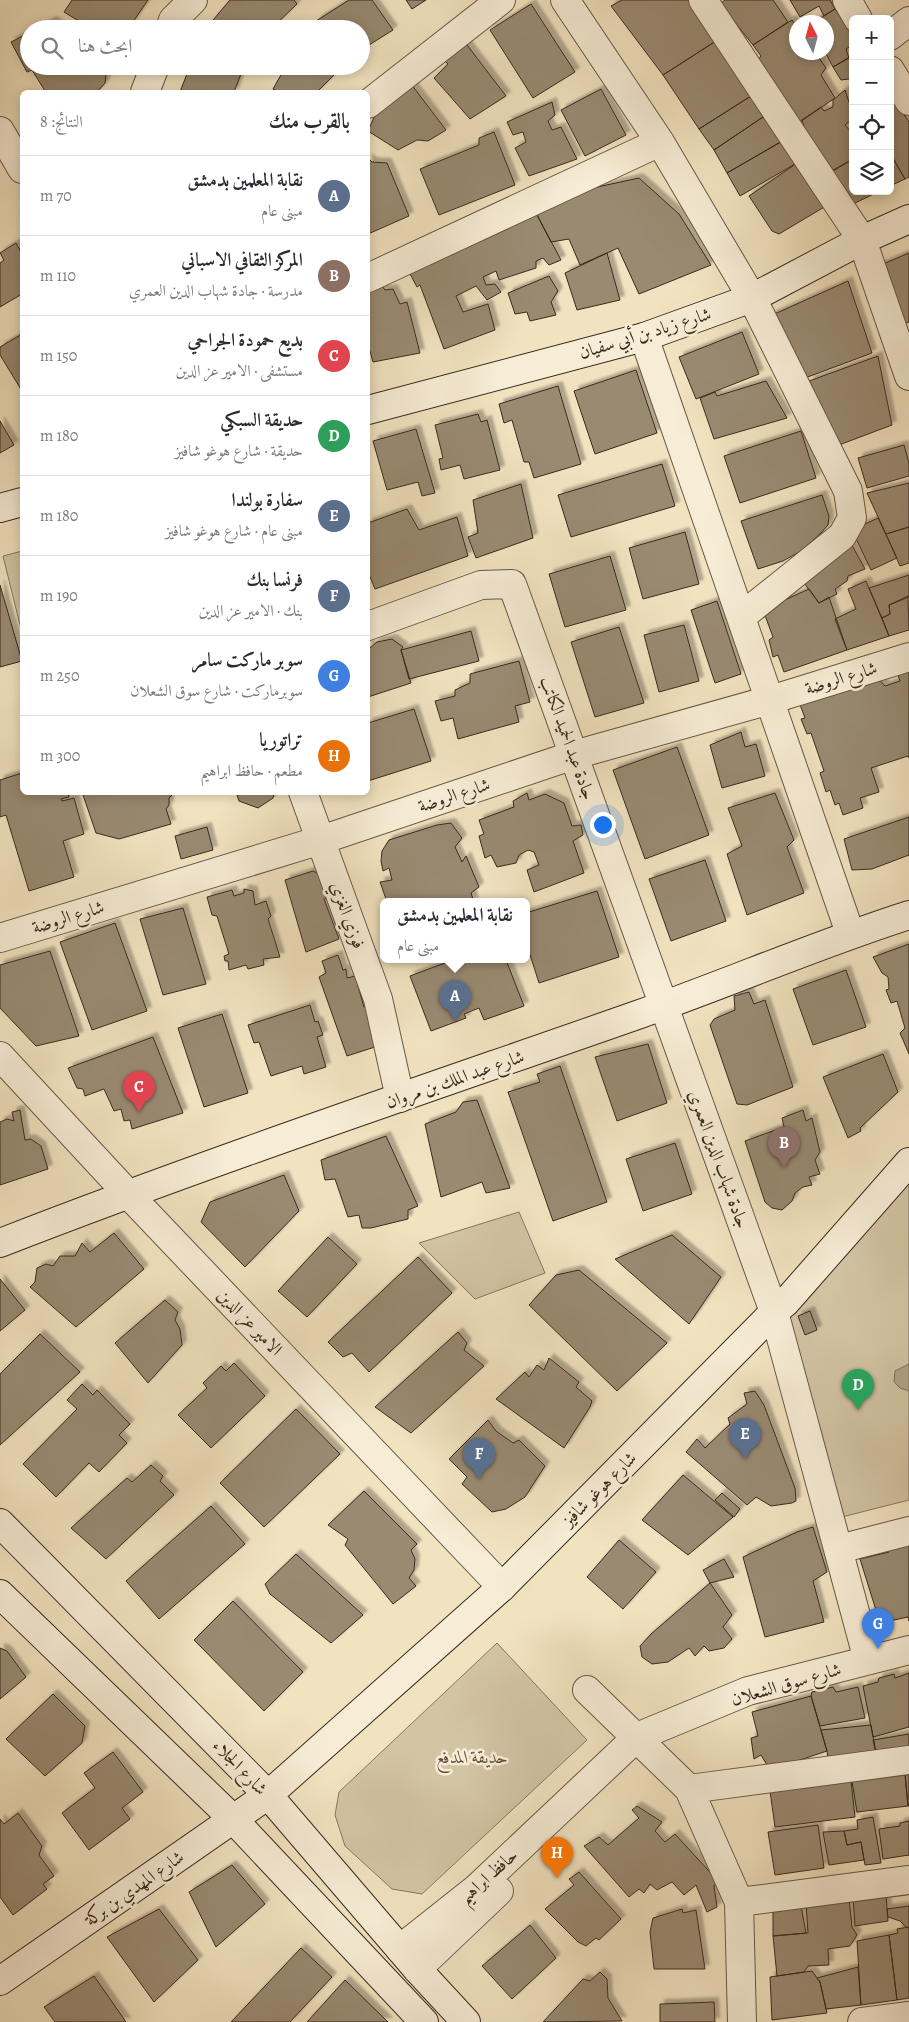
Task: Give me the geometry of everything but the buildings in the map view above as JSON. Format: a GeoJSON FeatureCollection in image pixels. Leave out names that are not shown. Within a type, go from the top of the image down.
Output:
{"type":"FeatureCollection","features":[{"type":"Feature","properties":{"kind":"street"},"geometry":{"type":"LineString","coordinates":[[174,20],[193,0]]}},
{"type":"Feature","properties":{"kind":"street"},"geometry":{"type":"LineString","coordinates":[[370,102],[501,0]]}},
{"type":"Feature","properties":{"kind":"street"},"geometry":{"type":"LineString","coordinates":[[565,0],[660,142],[752,298],[848,491],[852,518],[842,536],[741,617]]}},
{"type":"Feature","properties":{"kind":"street"},"geometry":{"type":"LineString","coordinates":[[703,0],[862,240],[909,376]]}},
{"type":"Feature","properties":{"kind":"street"},"geometry":{"type":"LineString","coordinates":[[847,0],[856,15]]}},
{"type":"Feature","properties":{"kind":"street"},"geometry":{"type":"LineString","coordinates":[[894,33],[909,21]]}},
{"type":"Feature","properties":{"kind":"street"},"geometry":{"type":"LineString","coordinates":[[146,90],[152,75]]}},
{"type":"Feature","properties":{"kind":"street"},"geometry":{"type":"LineString","coordinates":[[894,76],[909,100]]}},
{"type":"Feature","properties":{"kind":"street"},"geometry":{"type":"LineString","coordinates":[[0,131],[20,166]]}},
{"type":"Feature","properties":{"kind":"street"},"geometry":{"type":"LineString","coordinates":[[370,277],[660,142]]}},
{"type":"Feature","properties":{"kind":"street","name":"شارع زياد بن أبي سفيان"},"geometry":{"type":"LineString","coordinates":[[370,409],[644,337],[752,298],[862,240],[909,219]]}},
{"type":"Feature","properties":{"kind":"street"},"geometry":{"type":"LineString","coordinates":[[644,337],[850,933]]}},
{"type":"Feature","properties":{"kind":"street"},"geometry":{"type":"LineString","coordinates":[[0,508],[20,503]]}},
{"type":"Feature","properties":{"kind":"street","name":"جادة عبد الحميد الكاتب"},"geometry":{"type":"LineString","coordinates":[[370,625],[481,585],[512,584],[664,1006]]}},
{"type":"Feature","properties":{"kind":"street","name":"شارع الروضة"},"geometry":{"type":"LineString","coordinates":[[0,938],[321,840],[574,755],[770,700],[909,657]]}},
{"type":"Feature","properties":{"kind":"street","name":"فوزي الغزي"},"geometry":{"type":"LineString","coordinates":[[304,795],[378,999],[400,1098]]}},
{"type":"Feature","properties":{"kind":"street","name":"شارع عبد الملك بن مروان"},"geometry":{"type":"LineString","coordinates":[[0,1243],[128,1194],[664,1006],[850,933],[909,915]]}},
{"type":"Feature","properties":{"kind":"street","name":"جادة شهاب الدين العمري"},"geometry":{"type":"LineString","coordinates":[[664,1006],[774,1312],[868,1660]]}},
{"type":"Feature","properties":{"kind":"street","name":"الامير عز الدين"},"geometry":{"type":"LineString","coordinates":[[0,1056],[128,1194],[502,1587]]}},
{"type":"Feature","properties":{"kind":"street","name":"شارع هوغو شافيز"},"geometry":{"type":"LineString","coordinates":[[268,1795],[502,1587],[774,1312],[785,1304],[909,1162]]}},
{"type":"Feature","properties":{"kind":"street","name":"شارع الجلاء"},"geometry":{"type":"LineString","coordinates":[[0,1524],[268,1795],[408,1959],[466,2022]]}},
{"type":"Feature","properties":{"kind":"street"},"geometry":{"type":"LineString","coordinates":[[839,1549],[909,1531]]}},
{"type":"Feature","properties":{"kind":"street"},"geometry":{"type":"LineString","coordinates":[[0,1594],[232,1819],[424,2022]]}},
{"type":"Feature","properties":{"kind":"street","name":"شارع سوق الشعلان"},"geometry":{"type":"LineString","coordinates":[[643,1744],[748,1691],[909,1650]]}},
{"type":"Feature","properties":{"kind":"street"},"geometry":{"type":"LineString","coordinates":[[587,1690],[689,1790],[739,1902],[742,2022]]}},
{"type":"Feature","properties":{"kind":"street"},"geometry":{"type":"LineString","coordinates":[[408,1959],[643,1744]]}},
{"type":"Feature","properties":{"kind":"street"},"geometry":{"type":"LineString","coordinates":[[689,1790],[909,1760]]}},
{"type":"Feature","properties":{"kind":"street","name":"شارع المهدي بن بركة"},"geometry":{"type":"LineString","coordinates":[[0,1981],[268,1795]]}},
{"type":"Feature","properties":{"kind":"street"},"geometry":{"type":"LineString","coordinates":[[739,1902],[909,1880]]}},
{"type":"Feature","properties":{"kind":"street"},"geometry":{"type":"LineString","coordinates":[[862,2022],[909,2016]]}},
{"type":"Feature","properties":{"kind":"green space"},"geometry":{"type":"Polygon","coordinates":[[[20,552],[20,625],[3,556],[20,552]]]}},
{"type":"Feature","properties":{"kind":"green space"},"geometry":{"type":"Polygon","coordinates":[[[909,1182],[909,1500],[838,1518],[780,1320],[909,1182]]]}},
{"type":"Feature","properties":{"kind":"green space"},"geometry":{"type":"Polygon","coordinates":[[[519,1212],[545,1273],[475,1299],[419,1243],[519,1212]]]}},
{"type":"Feature","properties":{"kind":"green space","name":"حديقة المدفع"},"geometry":{"type":"Polygon","coordinates":[[[497,1643],[587,1740],[422,1894],[392,1889],[345,1846],[335,1815],[339,1792],[497,1643]]]}},
{"type":"Feature","properties":{"kind":"shaded area"},"geometry":{"type":"Polygon","coordinates":[[[909,1364],[909,1391],[900,1388],[894,1382],[895,1371],[909,1364]]]}},
{"type":"Feature","properties":{"kind":"place","name":"نقابة المعلمين بدمشق"},"geometry":{"type":"Point","coordinates":[455,1021]}},
{"type":"Feature","properties":{"kind":"place","name":"بديع حمودة الجراحي"},"geometry":{"type":"Point","coordinates":[139,1112]}},
{"type":"Feature","properties":{"kind":"place","name":"المركز الثقافي الاسباني"},"geometry":{"type":"Point","coordinates":[784,1168]}},
{"type":"Feature","properties":{"kind":"place","name":"حديقة السبكي"},"geometry":{"type":"Point","coordinates":[858,1410]}},
{"type":"Feature","properties":{"kind":"place","name":"سفارة بولندا"},"geometry":{"type":"Point","coordinates":[745,1459]}},
{"type":"Feature","properties":{"kind":"place","name":"فرنسا بنك"},"geometry":{"type":"Point","coordinates":[479,1479]}},
{"type":"Feature","properties":{"kind":"place","name":"سوبر ماركت سامر"},"geometry":{"type":"Point","coordinates":[878,1649]}},
{"type":"Feature","properties":{"kind":"place","name":"تراتوريا"},"geometry":{"type":"Point","coordinates":[557,1878]}}]}
